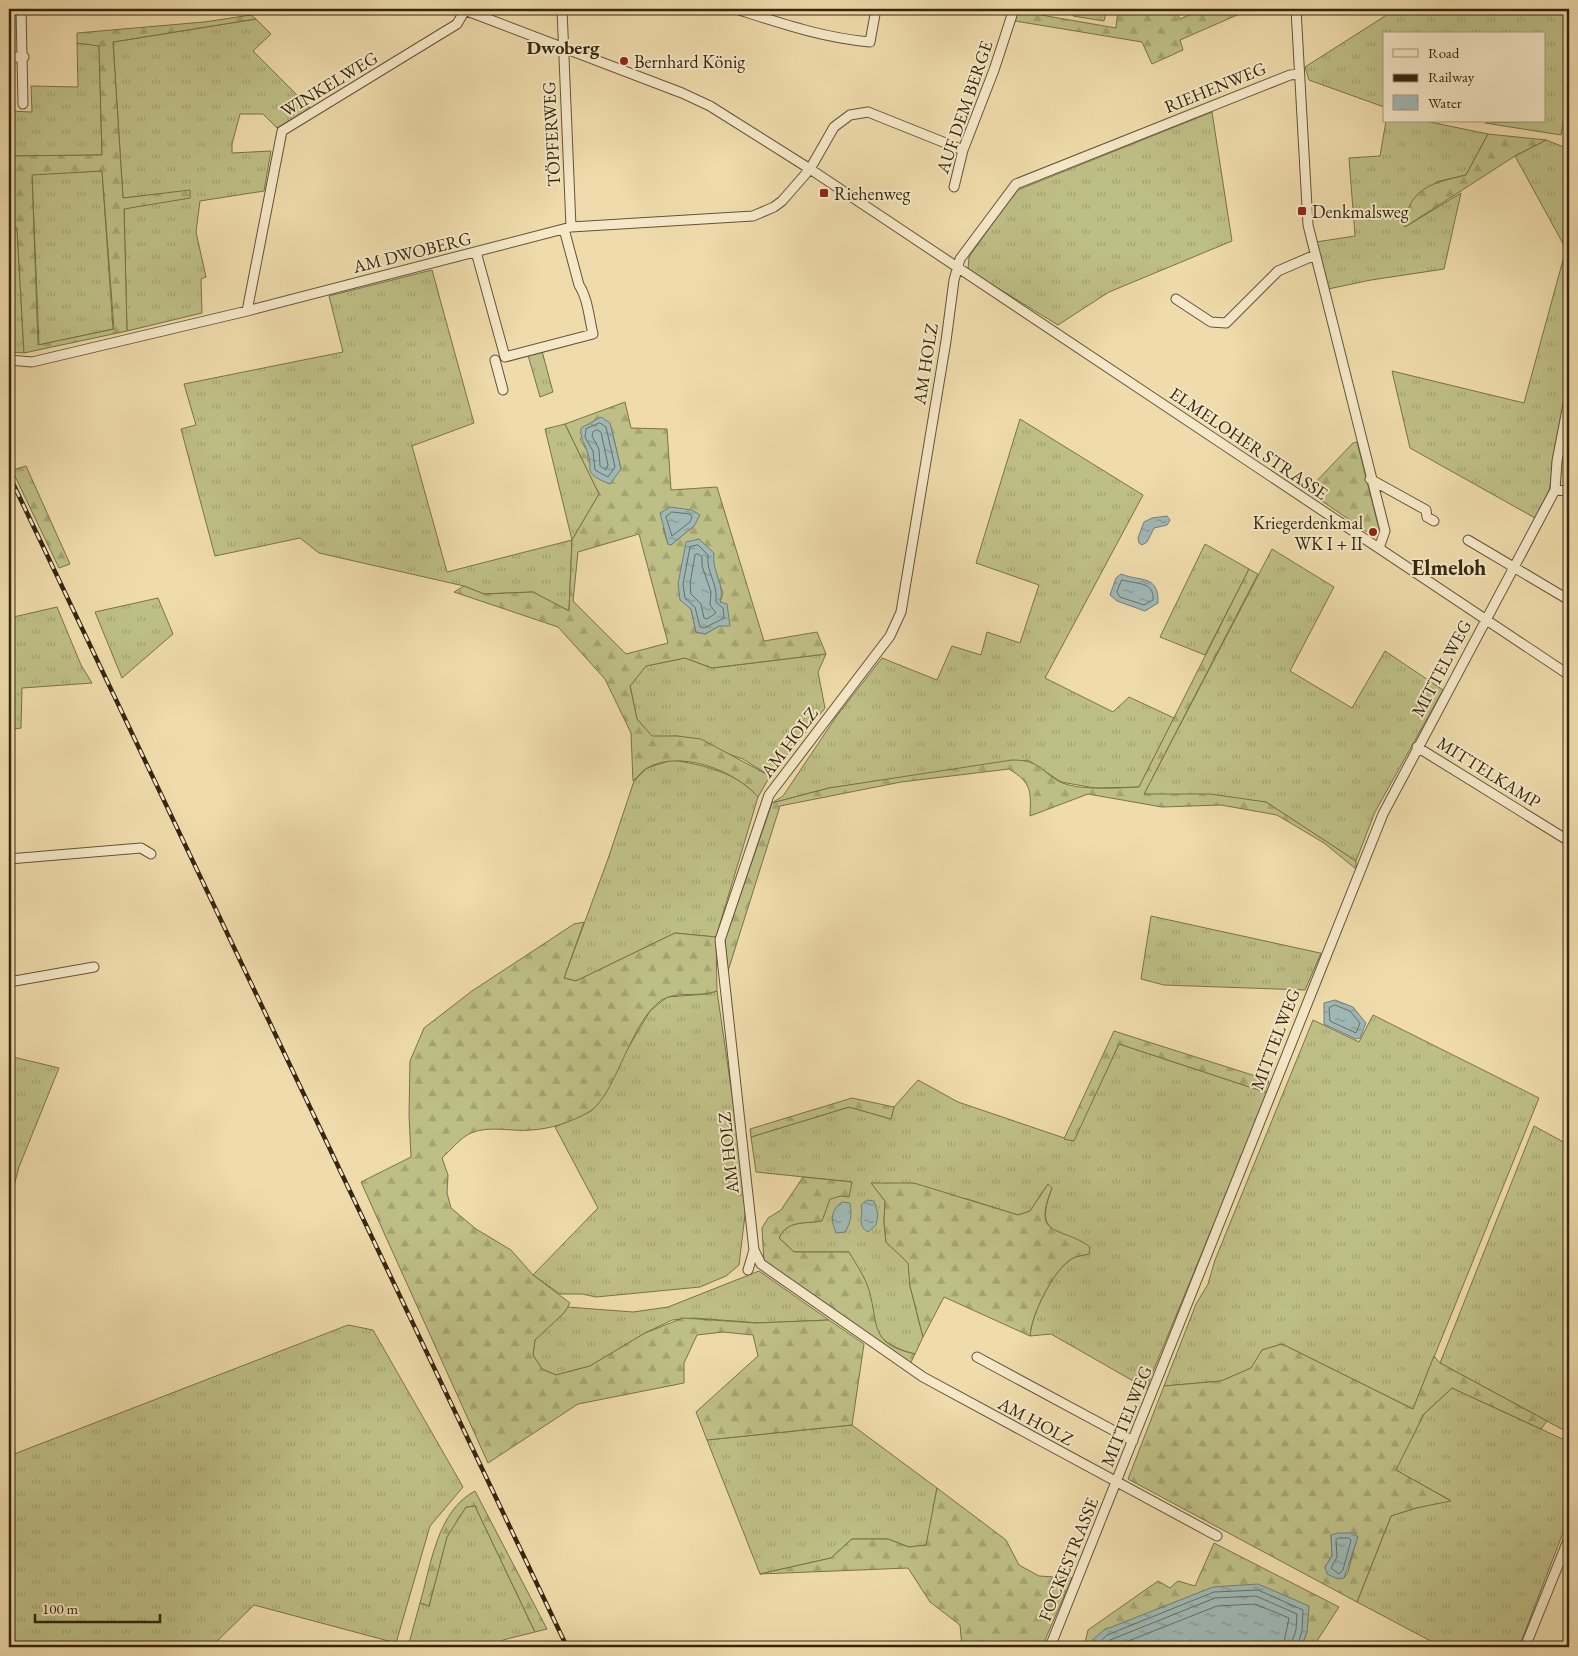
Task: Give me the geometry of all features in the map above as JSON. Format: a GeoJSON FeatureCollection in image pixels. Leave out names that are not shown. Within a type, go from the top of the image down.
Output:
{"type":"FeatureCollection","features":[{"type":"Feature","properties":{"kind":"street"},"geometry":{"type":"LineString","coordinates":[[21,9],[24,56],[23,104]]}},
{"type":"Feature","properties":{"kind":"street","name":"TÖPFERWEG"},"geometry":{"type":"LineString","coordinates":[[505,357],[593,334],[583,292],[579,285],[568,228],[562,9]]}},
{"type":"Feature","properties":{"kind":"street"},"geometry":{"type":"LineString","coordinates":[[736,9],[797,29],[844,40],[870,42],[876,9]]}},
{"type":"Feature","properties":{"kind":"street","name":"AUF DEM BERGE"},"geometry":{"type":"LineString","coordinates":[[954,187],[963,150],[994,70],[1014,9]]}},
{"type":"Feature","properties":{"kind":"street"},"geometry":{"type":"LineString","coordinates":[[1296,9],[1307,212],[1315,255],[1370,478],[1385,531],[1379,548]]}},
{"type":"Feature","properties":{"kind":"street","name":"ELMELOHER STRASSE"},"geometry":{"type":"LineString","coordinates":[[464,10],[682,93],[710,106],[810,169],[1379,548],[1486,617],[1569,675]]}},
{"type":"Feature","properties":{"kind":"street","name":"WINKELWEG"},"geometry":{"type":"LineString","coordinates":[[247,311],[282,131],[457,24],[464,10]]}},
{"type":"Feature","properties":{"kind":"street"},"geometry":{"type":"LineString","coordinates":[[9,57],[24,56]]}},
{"type":"Feature","properties":{"kind":"street","name":"RIEHENWEG"},"geometry":{"type":"LineString","coordinates":[[959,269],[960,259],[1016,184],[1290,75],[1299,74]]}},
{"type":"Feature","properties":{"kind":"street","name":"AM DWOBERG"},"geometry":{"type":"LineString","coordinates":[[9,360],[32,362],[247,311],[568,228],[753,216],[774,207],[782,201],[810,169],[834,127],[850,115],[868,112],[963,150]]}},
{"type":"Feature","properties":{"kind":"street"},"geometry":{"type":"LineString","coordinates":[[476,252],[505,357],[493,361],[503,390]]}},
{"type":"Feature","properties":{"kind":"street"},"geometry":{"type":"LineString","coordinates":[[1176,299],[1211,322],[1226,323],[1278,271],[1315,255]]}},
{"type":"Feature","properties":{"kind":"street","name":"AM HOLZ"},"geometry":{"type":"LineString","coordinates":[[959,269],[901,612],[890,636],[769,795],[720,940],[754,1250],[761,1264],[923,1377],[1217,1536]]}},
{"type":"Feature","properties":{"kind":"street"},"geometry":{"type":"LineString","coordinates":[[1569,399],[1557,461],[1555,490],[1569,491]]}},
{"type":"Feature","properties":{"kind":"street"},"geometry":{"type":"LineString","coordinates":[[1370,478],[1426,510],[1427,517],[1434,521]]}},
{"type":"Feature","properties":{"kind":"street","name":"MITTELWEG"},"geometry":{"type":"LineString","coordinates":[[1117,1483],[1383,814],[1555,490]]}},
{"type":"Feature","properties":{"kind":"street"},"geometry":{"type":"LineString","coordinates":[[1468,540],[1569,600]]}},
{"type":"Feature","properties":{"kind":"street","name":"MITTELKAMP"},"geometry":{"type":"LineString","coordinates":[[1417,747],[1569,842]]}},
{"type":"Feature","properties":{"kind":"street"},"geometry":{"type":"LineString","coordinates":[[9,859],[141,848],[151,854]]}},
{"type":"Feature","properties":{"kind":"street"},"geometry":{"type":"LineString","coordinates":[[9,982],[94,967]]}},
{"type":"Feature","properties":{"kind":"street","name":"AM HOLZ"},"geometry":{"type":"LineString","coordinates":[[748,1270],[754,1250]]}},
{"type":"Feature","properties":{"kind":"street"},"geometry":{"type":"LineString","coordinates":[[977,1357],[1133,1441]]}},
{"type":"Feature","properties":{"kind":"street","name":"FOCKESTRASSE"},"geometry":{"type":"LineString","coordinates":[[1050,1647],[1117,1483]]}},
{"type":"Feature","properties":{"kind":"street"},"geometry":{"type":"LineString","coordinates":[[1525,1647],[1569,1538]]}},
{"type":"Feature","properties":{"kind":"green space"},"geometry":{"type":"Polygon","coordinates":[[[1074,9],[1107,9],[1104,21],[1073,16],[1074,9]]]}},
{"type":"Feature","properties":{"kind":"green space"},"geometry":{"type":"Polygon","coordinates":[[[1118,9],[1175,9],[1180,19],[1203,9],[1243,9],[1244,12],[1180,40],[1183,50],[1152,64],[1142,42],[1015,21],[1018,11],[1116,28],[1118,9]]]}},
{"type":"Feature","properties":{"kind":"green space"},"geometry":{"type":"Polygon","coordinates":[[[1396,9],[1569,9],[1569,84],[1561,135],[1485,123],[1546,122],[1546,32],[1383,32],[1383,107],[1309,80],[1305,67],[1396,9]]]}},
{"type":"Feature","properties":{"kind":"green space"},"geometry":{"type":"Polygon","coordinates":[[[251,15],[256,19],[113,42],[123,198],[190,190],[190,198],[124,209],[127,331],[24,353],[17,228],[9,227],[11,156],[102,155],[99,46],[77,43],[77,33],[204,22],[251,15]],[[102,171],[32,175],[38,345],[114,329],[102,171]]]}},
{"type":"Feature","properties":{"kind":"green space"},"geometry":{"type":"Polygon","coordinates":[[[256,19],[271,34],[253,51],[310,108],[277,128],[263,114],[240,114],[232,144],[232,153],[271,151],[264,191],[200,201],[196,232],[206,277],[201,279],[202,313],[127,331],[124,208],[189,198],[190,191],[123,198],[113,42],[256,19]]]}},
{"type":"Feature","properties":{"kind":"green space"},"geometry":{"type":"Polygon","coordinates":[[[77,43],[99,45],[102,155],[11,156],[9,205],[9,111],[32,112],[31,86],[78,87],[77,43]]]}},
{"type":"Feature","properties":{"kind":"green space"},"geometry":{"type":"Polygon","coordinates":[[[1212,112],[1232,241],[1109,292],[1058,325],[968,270],[969,257],[1015,191],[1212,112]]]}},
{"type":"Feature","properties":{"kind":"green space"},"geometry":{"type":"Polygon","coordinates":[[[1386,122],[1430,122],[1488,134],[1466,175],[1436,182],[1405,227],[1461,193],[1444,269],[1371,280],[1328,289],[1316,242],[1355,236],[1349,158],[1380,156],[1386,122]]]}},
{"type":"Feature","properties":{"kind":"green space"},"geometry":{"type":"Polygon","coordinates":[[[1488,134],[1546,140],[1515,156],[1405,227],[1405,216],[1410,205],[1420,192],[1442,181],[1466,175],[1488,134]]]}},
{"type":"Feature","properties":{"kind":"green space"},"geometry":{"type":"Polygon","coordinates":[[[1546,140],[1569,149],[1569,386],[1549,491],[1535,518],[1410,448],[1392,371],[1524,403],[1566,249],[1515,156],[1546,140]]]}},
{"type":"Feature","properties":{"kind":"green space"},"geometry":{"type":"Polygon","coordinates":[[[102,171],[113,329],[39,345],[32,174],[102,171]]]}},
{"type":"Feature","properties":{"kind":"green space"},"geometry":{"type":"Polygon","coordinates":[[[9,227],[17,227],[24,353],[9,352],[9,227]]]}},
{"type":"Feature","properties":{"kind":"green space"},"geometry":{"type":"Polygon","coordinates":[[[432,270],[474,423],[412,446],[447,572],[572,540],[569,611],[533,592],[484,594],[464,586],[319,553],[300,538],[215,556],[181,429],[196,425],[184,384],[343,352],[329,296],[432,270]]]}},
{"type":"Feature","properties":{"kind":"green space"},"geometry":{"type":"Polygon","coordinates":[[[542,351],[553,392],[540,397],[528,355],[542,351]]]}},
{"type":"Feature","properties":{"kind":"green space"},"geometry":{"type":"Polygon","coordinates":[[[625,402],[631,428],[667,429],[671,490],[717,487],[764,641],[817,632],[826,654],[712,668],[685,658],[646,666],[630,686],[637,719],[652,736],[677,736],[701,739],[770,776],[758,797],[736,779],[722,771],[691,762],[675,761],[660,763],[641,772],[633,781],[631,733],[605,679],[558,627],[454,592],[464,586],[484,594],[533,592],[569,611],[572,540],[599,494],[565,424],[625,402]],[[613,435],[580,439],[588,452],[588,461],[621,469],[613,435]],[[694,526],[663,528],[668,544],[671,545],[694,526]],[[639,534],[578,552],[573,601],[626,654],[668,643],[639,534]],[[712,563],[691,609],[696,632],[705,634],[719,626],[720,602],[723,593],[712,563]]]}},
{"type":"Feature","properties":{"kind":"green space"},"geometry":{"type":"Polygon","coordinates":[[[1020,419],[1143,495],[1045,678],[1113,712],[1129,697],[1174,718],[1139,787],[1095,788],[1061,782],[1028,760],[829,788],[772,803],[783,796],[836,717],[882,658],[937,680],[952,646],[981,655],[987,632],[1020,643],[1039,585],[976,563],[1020,419]]]}},
{"type":"Feature","properties":{"kind":"green space"},"geometry":{"type":"Polygon","coordinates":[[[565,424],[599,494],[572,540],[545,429],[565,424]]]}},
{"type":"Feature","properties":{"kind":"green space"},"geometry":{"type":"Polygon","coordinates":[[[1357,442],[1379,529],[1372,535],[1307,491],[1353,443],[1357,442]]]}},
{"type":"Feature","properties":{"kind":"green space"},"geometry":{"type":"Polygon","coordinates":[[[26,466],[70,564],[59,568],[12,470],[26,466]]]}},
{"type":"Feature","properties":{"kind":"green space"},"geometry":{"type":"Polygon","coordinates":[[[1205,544],[1249,569],[1205,655],[1160,637],[1205,544]]]}},
{"type":"Feature","properties":{"kind":"green space"},"geometry":{"type":"Polygon","coordinates":[[[1272,549],[1334,587],[1290,671],[1352,708],[1385,651],[1443,690],[1375,812],[1356,861],[1266,802],[1144,794],[1272,549]]]}},
{"type":"Feature","properties":{"kind":"green space"},"geometry":{"type":"Polygon","coordinates":[[[1249,569],[1258,574],[1144,794],[1210,794],[1266,802],[1356,861],[1356,869],[1324,843],[1277,815],[1221,805],[1162,807],[1088,794],[1030,816],[1030,794],[1026,783],[1009,769],[901,782],[780,806],[728,971],[725,940],[772,803],[829,788],[1012,760],[1021,760],[1039,766],[1060,782],[1077,787],[1139,787],[1249,569]]]}},
{"type":"Feature","properties":{"kind":"green space"},"geometry":{"type":"Polygon","coordinates":[[[158,598],[173,634],[122,678],[95,612],[158,598]]]}},
{"type":"Feature","properties":{"kind":"green space"},"geometry":{"type":"Polygon","coordinates":[[[57,607],[81,665],[92,683],[22,688],[21,728],[9,730],[9,618],[57,607]]]}},
{"type":"Feature","properties":{"kind":"green space"},"geometry":{"type":"Polygon","coordinates":[[[826,654],[818,672],[825,708],[770,776],[743,759],[677,736],[652,737],[637,719],[630,685],[646,666],[685,658],[712,668],[826,654]]]}},
{"type":"Feature","properties":{"kind":"green space"},"geometry":{"type":"Polygon","coordinates":[[[672,760],[696,764],[719,771],[740,781],[758,797],[716,937],[675,933],[576,981],[564,978],[608,859],[634,781],[647,768],[672,760]]]}},
{"type":"Feature","properties":{"kind":"green space"},"geometry":{"type":"Polygon","coordinates":[[[1151,916],[1321,953],[1305,990],[1164,985],[1141,979],[1151,916]]]}},
{"type":"Feature","properties":{"kind":"green space"},"geometry":{"type":"Polygon","coordinates":[[[584,922],[564,978],[576,981],[675,933],[716,937],[717,991],[705,994],[668,997],[656,1005],[635,1034],[608,1089],[599,1103],[589,1112],[553,1127],[524,1130],[486,1129],[471,1133],[463,1138],[442,1158],[448,1175],[447,1193],[451,1208],[476,1229],[511,1250],[533,1275],[570,1303],[564,1313],[535,1340],[533,1355],[542,1369],[556,1375],[590,1366],[645,1333],[683,1318],[756,1323],[829,1320],[864,1344],[852,1425],[707,1440],[696,1412],[758,1356],[753,1335],[723,1332],[697,1335],[684,1363],[684,1383],[578,1404],[488,1463],[361,1182],[411,1157],[409,1115],[410,1061],[424,1028],[472,991],[574,924],[584,922]]]}},
{"type":"Feature","properties":{"kind":"green space"},"geometry":{"type":"Polygon","coordinates":[[[717,991],[747,1198],[739,1265],[726,1276],[700,1287],[596,1297],[582,1294],[560,1294],[533,1275],[598,1208],[555,1127],[591,1111],[650,1011],[667,997],[708,994],[717,991]]]}},
{"type":"Feature","properties":{"kind":"green space"},"geometry":{"type":"Polygon","coordinates":[[[1373,1015],[1539,1098],[1413,1409],[1282,1344],[1262,1350],[1252,1368],[1221,1381],[1164,1386],[1196,1304],[1208,1284],[1215,1260],[1313,1020],[1359,1042],[1373,1015]]]}},
{"type":"Feature","properties":{"kind":"green space"},"geometry":{"type":"Polygon","coordinates":[[[1114,1031],[1268,1080],[1270,1087],[1268,1093],[1119,1044],[1074,1141],[1064,1139],[1114,1031]]]}},
{"type":"Feature","properties":{"kind":"green space"},"geometry":{"type":"Polygon","coordinates":[[[1119,1044],[1268,1093],[1149,1381],[1149,1390],[1051,1334],[1030,1336],[1034,1316],[1058,1271],[1073,1258],[1089,1254],[1083,1242],[1061,1234],[1049,1225],[1046,1219],[1046,1211],[1052,1188],[1048,1184],[1030,1211],[1018,1215],[967,1199],[872,1184],[885,1201],[884,1222],[886,1242],[909,1263],[910,1286],[923,1337],[915,1354],[893,1346],[879,1335],[849,1252],[794,1252],[779,1238],[782,1232],[791,1226],[821,1221],[830,1198],[841,1196],[852,1182],[756,1172],[751,1137],[849,1107],[891,1119],[894,1107],[918,1080],[958,1102],[1073,1141],[1119,1044]]]}},
{"type":"Feature","properties":{"kind":"green space"},"geometry":{"type":"Polygon","coordinates":[[[9,1056],[59,1068],[19,1167],[9,1204],[9,1056]]]}},
{"type":"Feature","properties":{"kind":"green space"},"geometry":{"type":"Polygon","coordinates":[[[852,1098],[894,1107],[891,1119],[849,1107],[751,1137],[750,1129],[852,1098]]]}},
{"type":"Feature","properties":{"kind":"green space"},"geometry":{"type":"Polygon","coordinates":[[[1534,1126],[1569,1145],[1569,1433],[1440,1363],[1534,1126]]]}},
{"type":"Feature","properties":{"kind":"green space"},"geometry":{"type":"Polygon","coordinates":[[[803,1177],[852,1182],[849,1197],[841,1196],[830,1199],[822,1221],[791,1226],[782,1232],[779,1238],[794,1252],[849,1252],[869,1290],[876,1323],[883,1339],[900,1350],[915,1354],[910,1364],[764,1263],[762,1228],[768,1218],[781,1210],[803,1177]]]}},
{"type":"Feature","properties":{"kind":"green space"},"geometry":{"type":"Polygon","coordinates":[[[871,1183],[914,1183],[1018,1215],[1030,1211],[1048,1184],[1052,1188],[1046,1205],[1045,1216],[1047,1224],[1052,1229],[1079,1240],[1090,1247],[1089,1254],[1073,1258],[1058,1271],[1034,1316],[1030,1336],[944,1297],[923,1337],[910,1286],[908,1263],[886,1242],[884,1222],[885,1201],[871,1183]]]}},
{"type":"Feature","properties":{"kind":"green space"},"geometry":{"type":"Polygon","coordinates":[[[759,1271],[829,1320],[760,1323],[694,1318],[672,1320],[645,1333],[590,1366],[556,1375],[542,1369],[533,1355],[535,1339],[564,1313],[567,1307],[633,1312],[668,1307],[759,1271]]]}},
{"type":"Feature","properties":{"kind":"green space"},"geometry":{"type":"Polygon","coordinates":[[[348,1325],[373,1330],[463,1487],[430,1526],[396,1643],[254,1605],[211,1647],[9,1647],[9,1456],[348,1325]]]}},
{"type":"Feature","properties":{"kind":"green space"},"geometry":{"type":"Polygon","coordinates":[[[1282,1344],[1413,1409],[1434,1356],[1440,1363],[1547,1421],[1541,1429],[1452,1388],[1424,1414],[1396,1470],[1451,1501],[1416,1508],[1391,1516],[1357,1602],[1128,1479],[1164,1386],[1221,1381],[1251,1368],[1262,1350],[1282,1344]],[[1331,1535],[1332,1556],[1325,1567],[1344,1578],[1348,1572],[1357,1537],[1331,1535]]]}},
{"type":"Feature","properties":{"kind":"green space"},"geometry":{"type":"Polygon","coordinates":[[[1452,1388],[1569,1442],[1569,1517],[1519,1647],[1442,1647],[1357,1602],[1391,1516],[1450,1500],[1395,1470],[1424,1414],[1452,1388]]]}},
{"type":"Feature","properties":{"kind":"green space"},"geometry":{"type":"Polygon","coordinates":[[[852,1425],[937,1488],[927,1545],[909,1547],[888,1539],[852,1539],[831,1558],[760,1574],[707,1440],[852,1425]]]}},
{"type":"Feature","properties":{"kind":"green space"},"geometry":{"type":"Polygon","coordinates":[[[937,1488],[1006,1540],[1019,1565],[1039,1576],[1072,1578],[1042,1647],[1002,1647],[990,1643],[982,1644],[978,1647],[962,1647],[960,1625],[930,1602],[908,1568],[760,1574],[831,1558],[852,1539],[888,1539],[909,1547],[926,1545],[937,1488]]]}},
{"type":"Feature","properties":{"kind":"green space"},"geometry":{"type":"Polygon","coordinates":[[[475,1491],[547,1629],[535,1632],[475,1506],[466,1507],[447,1537],[429,1606],[420,1603],[432,1556],[444,1525],[462,1500],[475,1491]]]}},
{"type":"Feature","properties":{"kind":"green space"},"geometry":{"type":"Polygon","coordinates":[[[475,1506],[535,1632],[503,1640],[504,1647],[408,1647],[420,1603],[429,1606],[447,1536],[466,1507],[475,1506]]]}},
{"type":"Feature","properties":{"kind":"green space"},"geometry":{"type":"Polygon","coordinates":[[[1214,1543],[1339,1607],[1313,1647],[1301,1647],[1307,1632],[1084,1647],[1088,1630],[1158,1581],[1170,1588],[1178,1581],[1195,1586],[1214,1543]]]}},
{"type":"Feature","properties":{"kind":"water"},"geometry":{"type":"Polygon","coordinates":[[[601,417],[610,423],[621,469],[610,484],[595,477],[590,471],[589,458],[581,434],[581,428],[601,417]]]}},
{"type":"Feature","properties":{"kind":"water"},"geometry":{"type":"Polygon","coordinates":[[[670,507],[692,510],[700,515],[694,526],[671,545],[668,544],[660,513],[670,507]]]}},
{"type":"Feature","properties":{"kind":"water"},"geometry":{"type":"Polygon","coordinates":[[[1167,516],[1170,520],[1167,525],[1154,528],[1147,542],[1142,545],[1139,543],[1138,538],[1144,522],[1152,518],[1167,516]]]}},
{"type":"Feature","properties":{"kind":"water"},"geometry":{"type":"Polygon","coordinates":[[[699,539],[714,553],[721,590],[720,602],[727,604],[730,626],[719,626],[705,634],[696,632],[691,609],[680,600],[678,584],[686,542],[699,539]]]}},
{"type":"Feature","properties":{"kind":"water"},"geometry":{"type":"Polygon","coordinates":[[[1121,574],[1152,583],[1155,587],[1158,603],[1145,611],[1117,601],[1110,595],[1116,578],[1121,574]]]}},
{"type":"Feature","properties":{"kind":"water"},"geometry":{"type":"Polygon","coordinates":[[[1335,1000],[1353,1007],[1366,1023],[1360,1038],[1356,1039],[1324,1024],[1324,1003],[1335,1000]]]}},
{"type":"Feature","properties":{"kind":"water"},"geometry":{"type":"Polygon","coordinates":[[[867,1200],[874,1201],[878,1214],[876,1225],[868,1232],[861,1223],[861,1205],[867,1200]]]}},
{"type":"Feature","properties":{"kind":"water"},"geometry":{"type":"Polygon","coordinates":[[[842,1202],[850,1203],[849,1225],[845,1232],[836,1233],[833,1216],[835,1209],[842,1202]]]}},
{"type":"Feature","properties":{"kind":"water"},"geometry":{"type":"Polygon","coordinates":[[[1354,1533],[1358,1537],[1344,1578],[1338,1579],[1327,1574],[1325,1567],[1332,1556],[1331,1535],[1354,1533]]]}},
{"type":"Feature","properties":{"kind":"water"},"geometry":{"type":"Polygon","coordinates":[[[1258,1584],[1309,1606],[1307,1632],[1301,1647],[1090,1647],[1089,1643],[1104,1630],[1213,1587],[1258,1584]]]}},
{"type":"Feature","properties":{"kind":"railway"},"geometry":{"type":"LineString","coordinates":[[9,475],[567,1647]]}},
{"type":"Feature","properties":{"kind":"place","name":"Bernhard König"},"geometry":{"type":"Point","coordinates":[624,61]}},
{"type":"Feature","properties":{"kind":"place","name":"Riehenweg"},"geometry":{"type":"Point","coordinates":[824,193]}},
{"type":"Feature","properties":{"kind":"place","name":"Denkmalsweg"},"geometry":{"type":"Point","coordinates":[1302,211]}},
{"type":"Feature","properties":{"kind":"place","name":"Kriegerdenkmal WK I + II"},"geometry":{"type":"Point","coordinates":[1373,532]}},
{"type":"Feature","properties":{"kind":"district","name":"Dwoberg"},"geometry":{"type":"Point","coordinates":[563,47]}},
{"type":"Feature","properties":{"kind":"district","name":"Elmeloh"},"geometry":{"type":"Point","coordinates":[1449,567]}}]}
